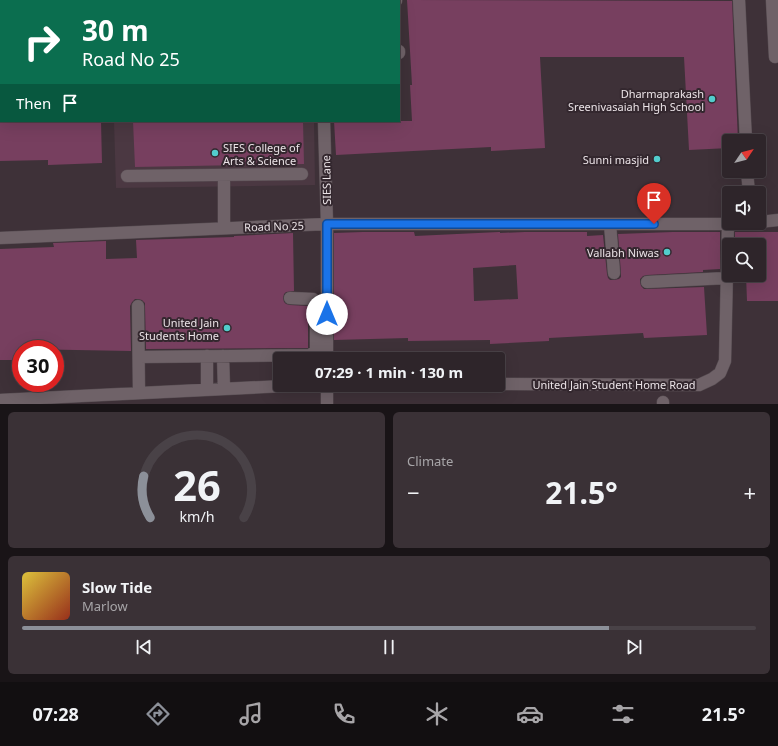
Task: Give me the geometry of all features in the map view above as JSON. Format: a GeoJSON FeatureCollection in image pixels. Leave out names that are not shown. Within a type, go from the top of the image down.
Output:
{"type":"FeatureCollection","features":[{"type":"Feature","properties":{"kind":"street"},"geometry":{"type":"LineString","coordinates":[[739,0],[746,134]]}},
{"type":"Feature","properties":{"kind":"street"},"geometry":{"type":"LineString","coordinates":[[772,0],[775,57]]}},
{"type":"Feature","properties":{"kind":"street","name":"SIES Lane"},"geometry":{"type":"LineString","coordinates":[[324,122],[327,224],[327,352]]}},
{"type":"Feature","properties":{"kind":"street"},"geometry":{"type":"LineString","coordinates":[[127,176],[302,174]]}},
{"type":"Feature","properties":{"kind":"street"},"geometry":{"type":"LineString","coordinates":[[224,175],[224,228]]}},
{"type":"Feature","properties":{"kind":"street"},"geometry":{"type":"LineString","coordinates":[[766,221],[778,220]]}},
{"type":"Feature","properties":{"kind":"street","name":"Road No 25"},"geometry":{"type":"LineString","coordinates":[[0,238],[327,224],[722,224]]}},
{"type":"Feature","properties":{"kind":"street"},"geometry":{"type":"LineString","coordinates":[[610,224],[614,273]]}},
{"type":"Feature","properties":{"kind":"street"},"geometry":{"type":"LineString","coordinates":[[647,282],[722,278]]}},
{"type":"Feature","properties":{"kind":"street","name":"United Jain Student Home Road"},"geometry":{"type":"LineString","coordinates":[[505,384],[698,385],[712,379],[720,373],[725,361],[727,282]]}},
{"type":"Feature","properties":{"kind":"street"},"geometry":{"type":"LineString","coordinates":[[139,357],[314,354],[316,351],[316,305],[313,299],[290,298]]}},
{"type":"Feature","properties":{"kind":"street"},"geometry":{"type":"LineString","coordinates":[[138,306],[139,393]]}},
{"type":"Feature","properties":{"kind":"street"},"geometry":{"type":"LineString","coordinates":[[207,356],[207,390]]}},
{"type":"Feature","properties":{"kind":"street"},"geometry":{"type":"LineString","coordinates":[[223,356],[224,389]]}},
{"type":"Feature","properties":{"kind":"street"},"geometry":{"type":"LineString","coordinates":[[0,400],[273,387]]}},
{"type":"Feature","properties":{"kind":"street"},"geometry":{"type":"LineString","coordinates":[[327,392],[327,404]]}},
{"type":"Feature","properties":{"kind":"shaded area","name":"SIES College of Arts & Science"},"geometry":{"type":"Polygon","coordinates":[[[114,122],[314,122],[315,185],[116,188],[114,122]]]}},
{"type":"Feature","properties":{"kind":"building"},"geometry":{"type":"Polygon","coordinates":[[[407,0],[732,1],[738,134],[722,134],[722,148],[689,150],[684,57],[540,57],[545,148],[491,151],[491,147],[336,155],[334,122],[412,121],[410,85],[412,85],[407,0]]]}},
{"type":"Feature","properties":{"kind":"building"},"geometry":{"type":"Polygon","coordinates":[[[0,122],[101,122],[102,163],[48,165],[48,160],[0,161],[0,122]]]}},
{"type":"Feature","properties":{"kind":"building"},"geometry":{"type":"Polygon","coordinates":[[[133,122],[303,122],[304,164],[135,167],[133,122]]]}},
{"type":"Feature","properties":{"kind":"building"},"geometry":{"type":"Polygon","coordinates":[[[414,232],[415,236],[499,232],[587,232],[587,236],[603,235],[607,274],[610,280],[614,280],[621,277],[618,234],[720,232],[720,269],[703,270],[703,272],[647,275],[640,279],[641,286],[644,289],[704,287],[707,335],[644,338],[643,333],[549,338],[549,341],[490,344],[490,340],[408,341],[408,338],[334,340],[334,233],[414,232]],[[516,265],[473,268],[474,301],[518,299],[516,265]]]}},
{"type":"Feature","properties":{"kind":"building"},"geometry":{"type":"Polygon","coordinates":[[[735,232],[778,232],[778,301],[747,301],[746,282],[766,282],[766,238],[735,238],[735,232]]]}},
{"type":"Feature","properties":{"kind":"building"},"geometry":{"type":"Polygon","coordinates":[[[293,233],[294,291],[286,292],[283,298],[286,304],[308,306],[308,348],[146,349],[145,303],[142,300],[135,299],[130,306],[131,351],[64,350],[64,340],[12,340],[12,360],[0,360],[0,249],[54,247],[53,243],[106,241],[106,259],[137,258],[136,240],[293,233]]]}},
{"type":"Feature","properties":{"kind":"place","name":"Dharmaprakash Sreenivasaiah High School"},"geometry":{"type":"Point","coordinates":[712,99]}},
{"type":"Feature","properties":{"kind":"place","name":"SIES College of Arts & Science"},"geometry":{"type":"Point","coordinates":[215,153]}},
{"type":"Feature","properties":{"kind":"place","name":"Sunni masjid"},"geometry":{"type":"Point","coordinates":[657,159]}},
{"type":"Feature","properties":{"kind":"place","name":"Vallabh Niwas"},"geometry":{"type":"Point","coordinates":[667,252]}},
{"type":"Feature","properties":{"kind":"place","name":"United Jain Students Home"},"geometry":{"type":"Point","coordinates":[227,328]}},
{"type":"Feature","properties":{"kind":"route"},"geometry":{"type":"LineString","coordinates":[[327,314],[327,224],[654,224]]}}]}
